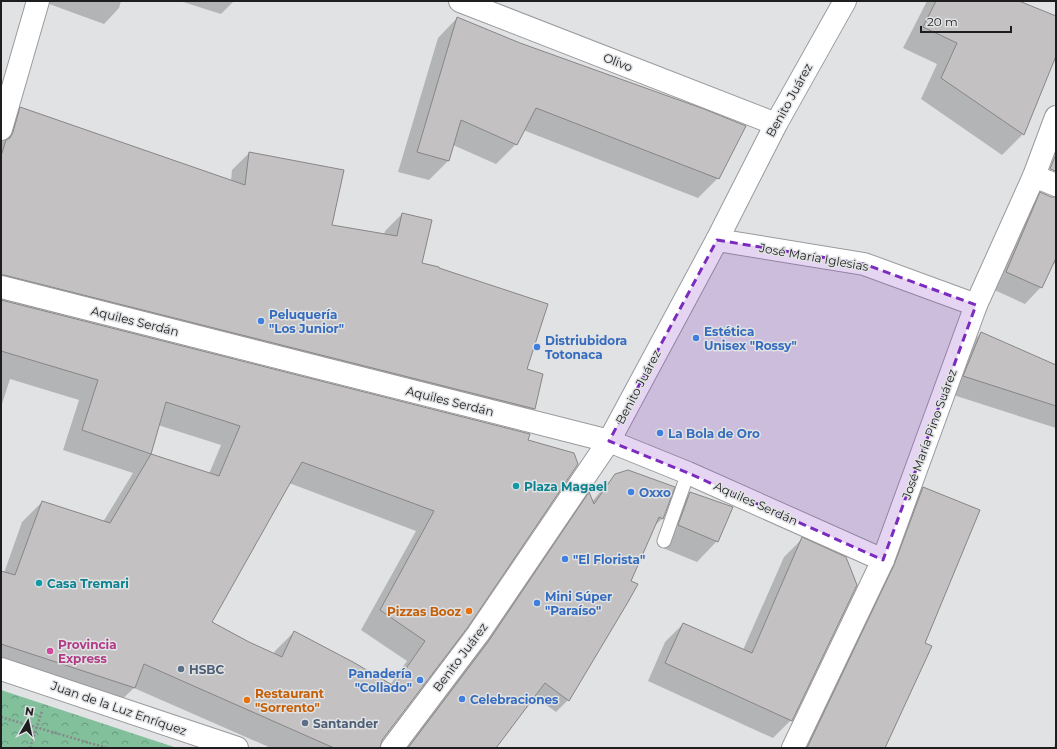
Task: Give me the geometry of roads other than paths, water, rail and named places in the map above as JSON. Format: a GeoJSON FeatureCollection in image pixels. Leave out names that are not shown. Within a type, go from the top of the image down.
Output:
{"type":"FeatureCollection","features":[{"type":"Feature","properties":{"kind":"street"},"geometry":{"type":"LineString","coordinates":[[1,129],[38,1]]}},
{"type":"Feature","properties":{"kind":"street","name":"Olivo"},"geometry":{"type":"LineString","coordinates":[[460,1],[776,124]]}},
{"type":"Feature","properties":{"kind":"street","name":"Benito Juárez"},"geometry":{"type":"LineString","coordinates":[[392,748],[478,634],[609,441],[717,240],[776,124],[845,1]]}},
{"type":"Feature","properties":{"kind":"street","name":"José María Pino Suárez"},"geometry":{"type":"LineString","coordinates":[[793,748],[883,560],[976,305],[1034,176],[1056,117]]}},
{"type":"Feature","properties":{"kind":"street"},"geometry":{"type":"LineString","coordinates":[[1034,176],[1056,185]]}},
{"type":"Feature","properties":{"kind":"street","name":"José María Iglesias"},"geometry":{"type":"LineString","coordinates":[[717,240],[864,264],[976,305]]}},
{"type":"Feature","properties":{"kind":"street","name":"Aquiles Serdán"},"geometry":{"type":"LineString","coordinates":[[1,287],[609,441],[688,473],[883,560]]}},
{"type":"Feature","properties":{"kind":"street","name":"Juan de la Luz Enríquez"},"geometry":{"type":"LineString","coordinates":[[1,669],[237,748]]}},
{"type":"Feature","properties":{"kind":"lane"},"geometry":{"type":"LineString","coordinates":[[664,541],[688,473]]}},
{"type":"Feature","properties":{"kind":"place","name":"Peluquería \"Los Junior\""},"geometry":{"type":"Point","coordinates":[261,321]}},
{"type":"Feature","properties":{"kind":"place","name":"Estética Unisex \"Rossy\""},"geometry":{"type":"Point","coordinates":[696,338]}},
{"type":"Feature","properties":{"kind":"place","name":"Distriubidora Totonaca"},"geometry":{"type":"Point","coordinates":[537,347]}},
{"type":"Feature","properties":{"kind":"place","name":"La Bola de Oro"},"geometry":{"type":"Point","coordinates":[660,433]}},
{"type":"Feature","properties":{"kind":"place","name":"Plaza Magael"},"geometry":{"type":"Point","coordinates":[516,486]}},
{"type":"Feature","properties":{"kind":"place","name":"Oxxo"},"geometry":{"type":"Point","coordinates":[631,492]}},
{"type":"Feature","properties":{"kind":"place","name":"\"El Florista\""},"geometry":{"type":"Point","coordinates":[565,559]}},
{"type":"Feature","properties":{"kind":"place","name":"Casa Tremari"},"geometry":{"type":"Point","coordinates":[39,583]}},
{"type":"Feature","properties":{"kind":"place","name":"Mini Súper \"Paraíso\""},"geometry":{"type":"Point","coordinates":[537,603]}},
{"type":"Feature","properties":{"kind":"place","name":"Pizzas Booz"},"geometry":{"type":"Point","coordinates":[469,611]}},
{"type":"Feature","properties":{"kind":"place","name":"Provincia Express"},"geometry":{"type":"Point","coordinates":[50,651]}},
{"type":"Feature","properties":{"kind":"place","name":"HSBC"},"geometry":{"type":"Point","coordinates":[181,669]}},
{"type":"Feature","properties":{"kind":"place","name":"Panadería \"Collado\""},"geometry":{"type":"Point","coordinates":[420,680]}},
{"type":"Feature","properties":{"kind":"place","name":"Celebraciones"},"geometry":{"type":"Point","coordinates":[462,699]}},
{"type":"Feature","properties":{"kind":"place","name":"Restaurant \"Sorrento\""},"geometry":{"type":"Point","coordinates":[247,700]}},
{"type":"Feature","properties":{"kind":"place","name":"Santander"},"geometry":{"type":"Point","coordinates":[305,723]}}]}
